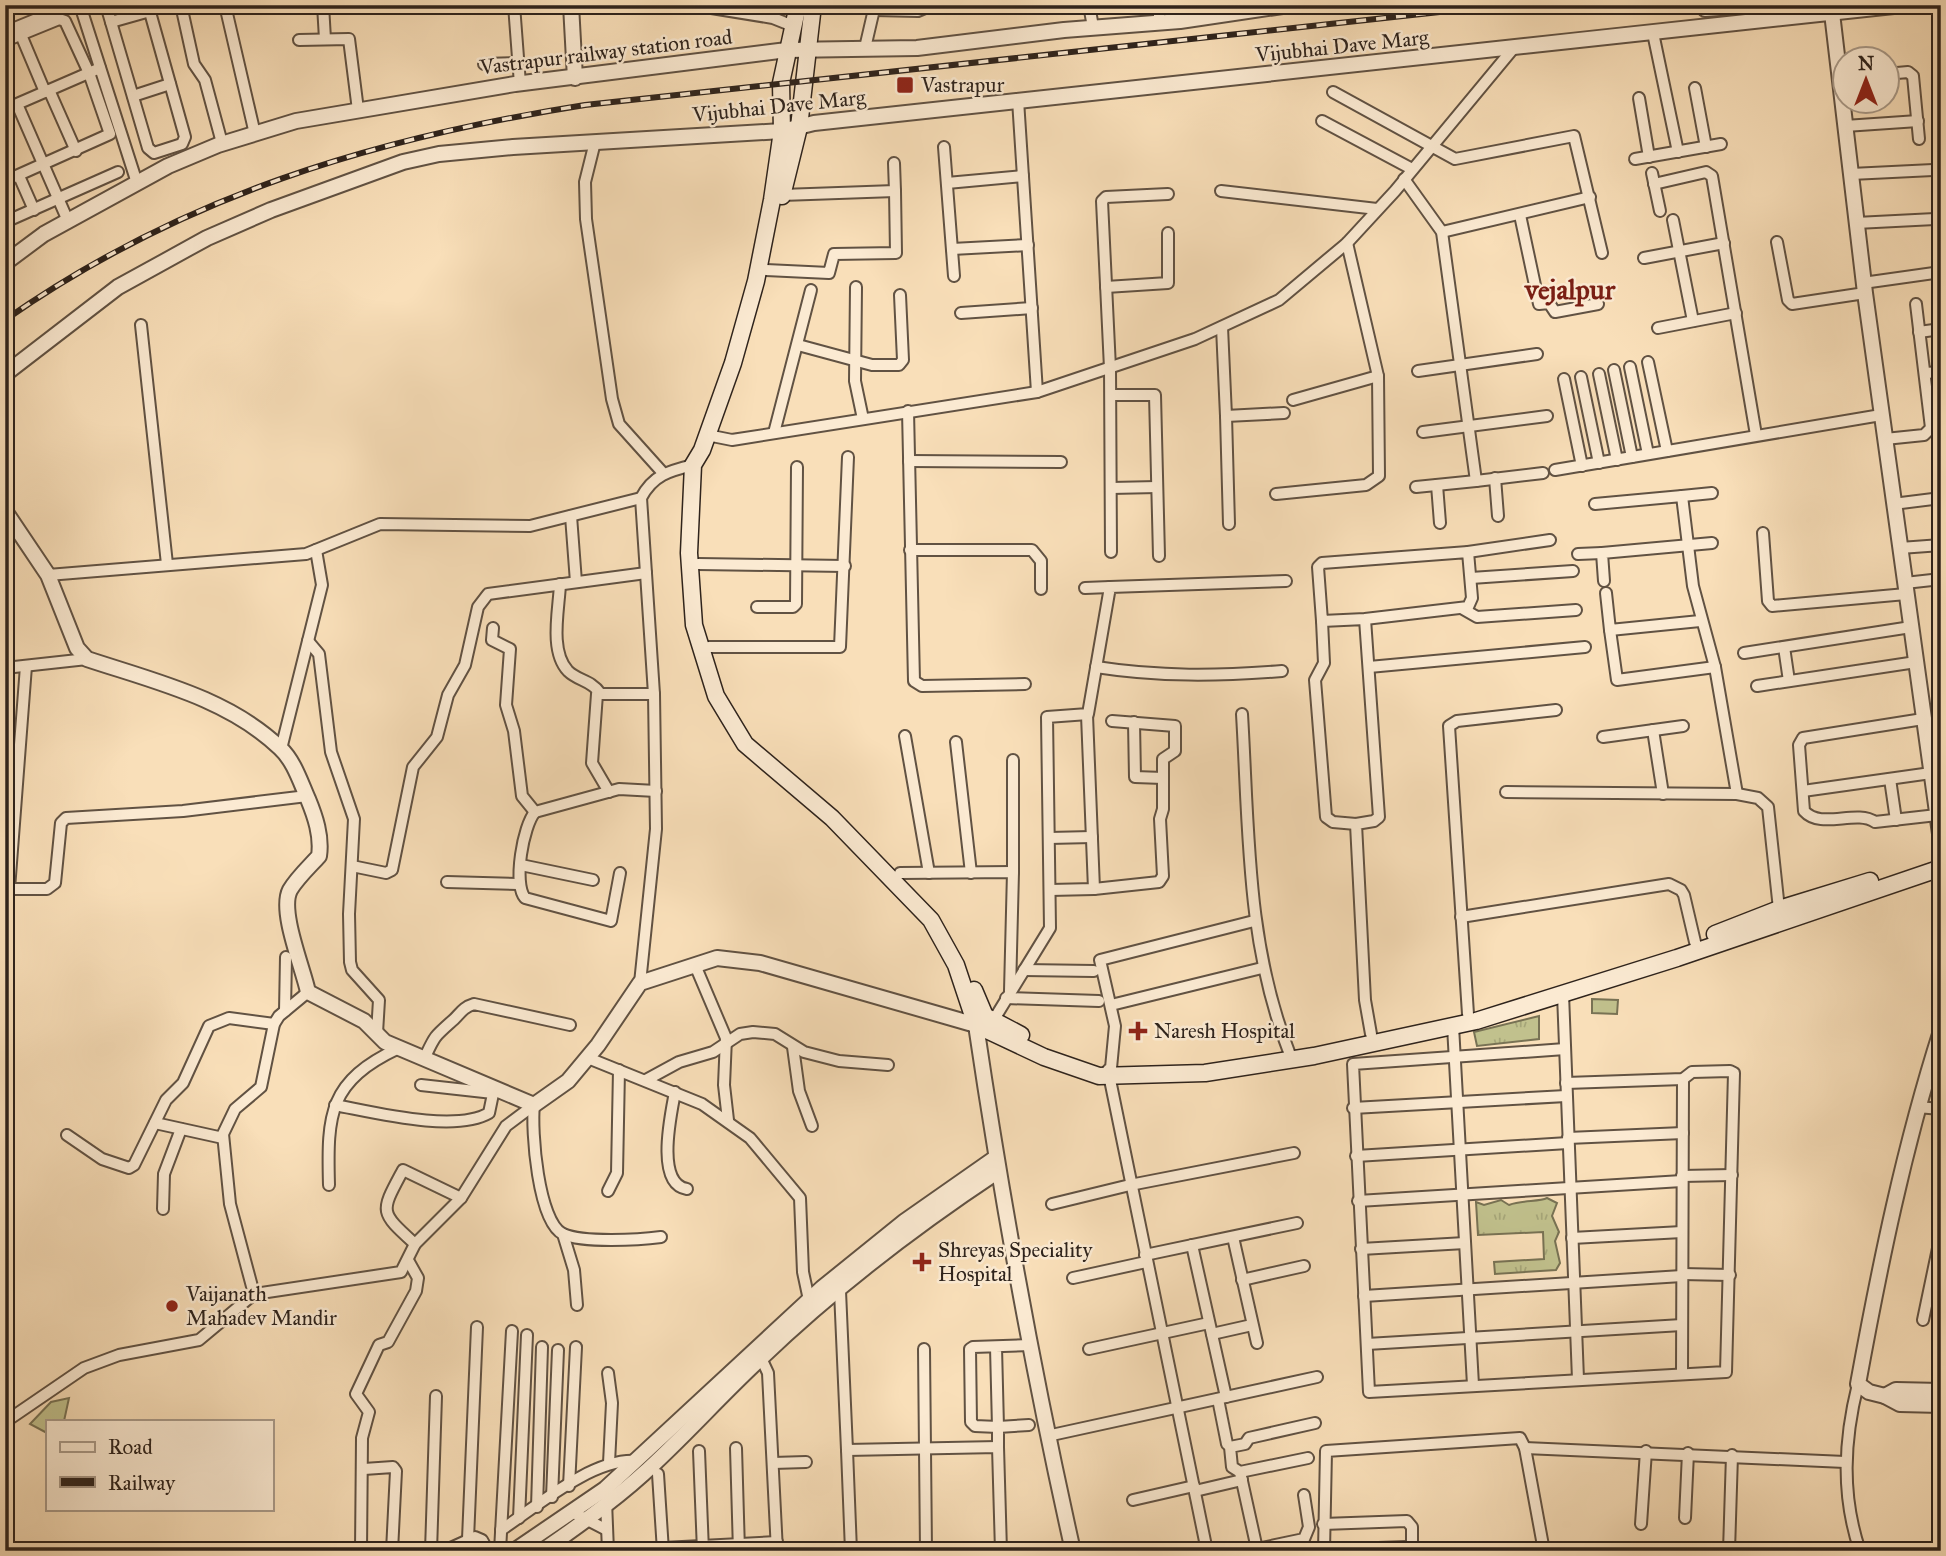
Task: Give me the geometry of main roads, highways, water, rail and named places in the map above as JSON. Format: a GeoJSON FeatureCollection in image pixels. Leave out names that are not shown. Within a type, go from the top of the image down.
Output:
{"type":"FeatureCollection","features":[{"type":"Feature","properties":{"kind":"main road"},"geometry":{"type":"LineString","coordinates":[[798,5],[782,83],[782,131],[772,200],[755,281],[701,467],[698,564],[702,623],[723,693],[751,738],[838,812],[938,915],[963,962],[984,1020]]}},
{"type":"Feature","properties":{"kind":"main road"},"geometry":{"type":"LineString","coordinates":[[813,5],[799,127],[741,366],[711,437],[693,465],[689,553],[694,625],[716,696],[745,744],[832,818],[932,920],[984,1020],[1047,1050],[1109,1071],[1205,1073],[1314,1056],[1453,1026],[1472,1016],[1695,942],[1779,909],[1941,859]]}},
{"type":"Feature","properties":{"kind":"main road"},"geometry":{"type":"LineString","coordinates":[[1109,1071],[1204,1065],[1289,1052],[1472,1016],[1563,994],[1941,868]]}},
{"type":"Feature","properties":{"kind":"railway"},"geometry":{"type":"LineString","coordinates":[[5,320],[72,277],[141,239],[211,206],[282,178],[430,135],[585,105],[1504,5]]}},
{"type":"Feature","properties":{"kind":"place","name":"Vastrapur"},"geometry":{"type":"Point","coordinates":[905,85]}},
{"type":"Feature","properties":{"kind":"place","name":"Naresh Hospital"},"geometry":{"type":"Point","coordinates":[1138,1031]}},
{"type":"Feature","properties":{"kind":"place","name":"Shreyas Speciality Hospital"},"geometry":{"type":"Point","coordinates":[922,1262]}},
{"type":"Feature","properties":{"kind":"place","name":"Vaijanath Mahadev Mandir"},"geometry":{"type":"Point","coordinates":[172,1306]}},
{"type":"Feature","properties":{"kind":"district","name":"vejalpur"},"geometry":{"type":"Point","coordinates":[1570,289]}}]}
